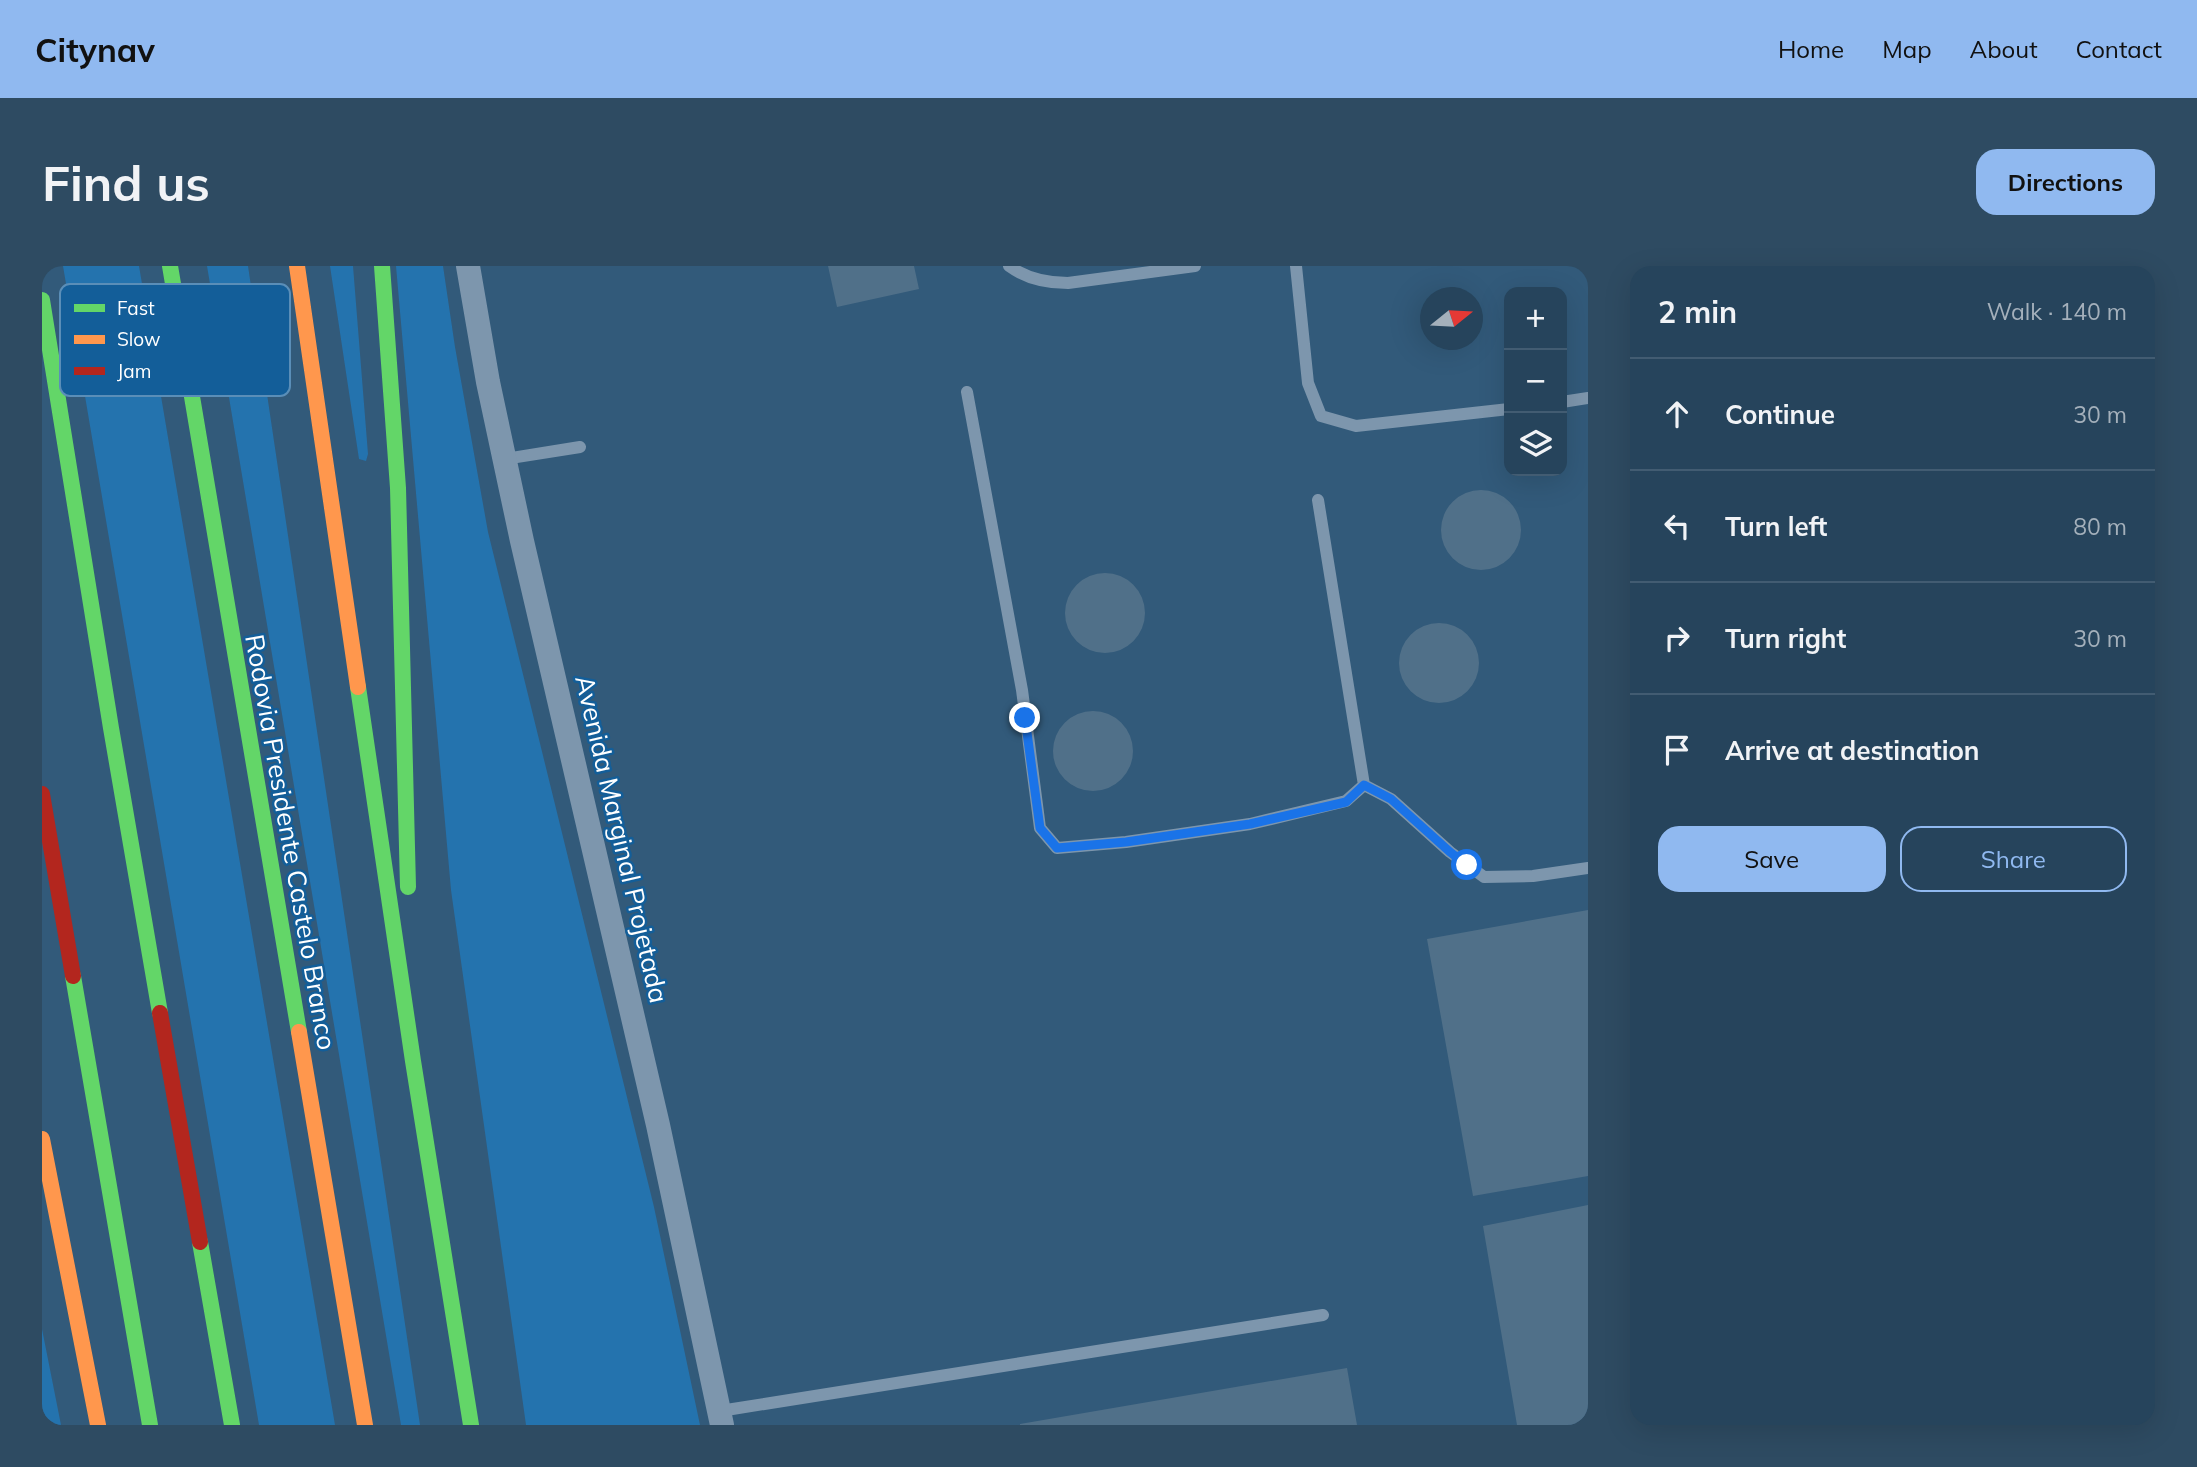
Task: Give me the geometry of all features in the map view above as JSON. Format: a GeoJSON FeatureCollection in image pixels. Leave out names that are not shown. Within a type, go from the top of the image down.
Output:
{"type":"FeatureCollection","features":[{"type":"Feature","properties":{"kind":"highway","name":"Rodovia Presidente Castelo Branco"},"geometry":{"type":"LineString","coordinates":[[170,266],[173,284]]}},
{"type":"Feature","properties":{"kind":"highway"},"geometry":{"type":"LineString","coordinates":[[296,266],[413,1061],[471,1425]]}},
{"type":"Feature","properties":{"kind":"highway"},"geometry":{"type":"LineString","coordinates":[[382,266],[398,488],[413,1061]]}},
{"type":"Feature","properties":{"kind":"highway"},"geometry":{"type":"LineString","coordinates":[[42,300],[111,728],[232,1425]]}},
{"type":"Feature","properties":{"kind":"highway","name":"Rodovia Presidente Castelo Branco"},"geometry":{"type":"LineString","coordinates":[[192,396],[365,1425]]}},
{"type":"Feature","properties":{"kind":"highway"},"geometry":{"type":"LineString","coordinates":[[42,794],[150,1425]]}},
{"type":"Feature","properties":{"kind":"highway"},"geometry":{"type":"LineString","coordinates":[[42,1139],[98,1425]]}},
{"type":"Feature","properties":{"kind":"street","name":"Avenida Marginal Projetada"},"geometry":{"type":"LineString","coordinates":[[468,266],[488,382],[522,541],[658,1125],[721,1418]]}},
{"type":"Feature","properties":{"kind":"lane"},"geometry":{"type":"LineString","coordinates":[[1009,266],[1031,279],[1068,283],[1195,266]]}},
{"type":"Feature","properties":{"kind":"lane"},"geometry":{"type":"LineString","coordinates":[[1296,266],[1308,383],[1321,416],[1356,426],[1504,410]]}},
{"type":"Feature","properties":{"kind":"lane"},"geometry":{"type":"LineString","coordinates":[[967,392],[1022,690],[1040,828],[1057,848],[1126,842],[1250,824],[1346,802],[1364,785]]}},
{"type":"Feature","properties":{"kind":"lane"},"geometry":{"type":"LineString","coordinates":[[1567,401],[1588,398]]}},
{"type":"Feature","properties":{"kind":"lane"},"geometry":{"type":"LineString","coordinates":[[505,459],[580,447]]}},
{"type":"Feature","properties":{"kind":"lane"},"geometry":{"type":"LineString","coordinates":[[1318,500],[1364,785]]}},
{"type":"Feature","properties":{"kind":"lane"},"geometry":{"type":"LineString","coordinates":[[1364,785],[1391,799],[1450,852],[1484,877],[1533,876],[1588,868]]}},
{"type":"Feature","properties":{"kind":"lane"},"geometry":{"type":"LineString","coordinates":[[721,1418],[1323,1315]]}},
{"type":"Feature","properties":{"kind":"shaded area"},"geometry":{"type":"Polygon","coordinates":[[[63,266],[139,266],[142,284],[66,284],[63,266]]]}},
{"type":"Feature","properties":{"kind":"shaded area"},"geometry":{"type":"Polygon","coordinates":[[[207,266],[248,266],[251,284],[210,284],[207,266]]]}},
{"type":"Feature","properties":{"kind":"shaded area"},"geometry":{"type":"Polygon","coordinates":[[[330,266],[353,266],[368,454],[366,461],[359,459],[330,266]]]}},
{"type":"Feature","properties":{"kind":"shaded area"},"geometry":{"type":"Polygon","coordinates":[[[396,266],[443,266],[488,532],[654,1207],[700,1425],[526,1425],[451,890],[396,266]]]}},
{"type":"Feature","properties":{"kind":"shaded area"},"geometry":{"type":"Polygon","coordinates":[[[85,396],[161,396],[335,1425],[259,1425],[85,396]]]}},
{"type":"Feature","properties":{"kind":"shaded area"},"geometry":{"type":"Polygon","coordinates":[[[229,396],[267,396],[420,1425],[401,1425],[229,396]]]}},
{"type":"Feature","properties":{"kind":"shaded area"},"geometry":{"type":"Polygon","coordinates":[[[42,1329],[61,1425],[42,1425],[42,1329]]]}},
{"type":"Feature","properties":{"kind":"building"},"geometry":{"type":"Polygon","coordinates":[[[828,266],[914,266],[919,289],[837,307],[828,266]]]}},
{"type":"Feature","properties":{"kind":"building"},"geometry":{"type":"Polygon","coordinates":[[[1481,490],[1496,493],[1509,502],[1518,515],[1521,530],[1518,545],[1509,558],[1496,567],[1481,570],[1466,567],[1453,558],[1444,545],[1441,530],[1444,515],[1453,502],[1466,493],[1481,490]]]}},
{"type":"Feature","properties":{"kind":"building"},"geometry":{"type":"Polygon","coordinates":[[[1105,573],[1120,576],[1133,585],[1142,598],[1145,613],[1142,628],[1133,641],[1120,650],[1105,653],[1090,650],[1077,641],[1068,628],[1065,613],[1068,598],[1077,585],[1090,576],[1105,573]]]}},
{"type":"Feature","properties":{"kind":"building"},"geometry":{"type":"Polygon","coordinates":[[[1439,623],[1454,626],[1467,635],[1476,648],[1479,663],[1476,678],[1467,691],[1454,700],[1439,703],[1424,700],[1411,691],[1402,678],[1399,663],[1402,648],[1411,635],[1424,626],[1439,623]]]}},
{"type":"Feature","properties":{"kind":"building"},"geometry":{"type":"Polygon","coordinates":[[[1093,711],[1108,714],[1121,723],[1130,736],[1133,751],[1130,766],[1121,779],[1108,788],[1093,791],[1078,788],[1065,779],[1056,766],[1053,751],[1056,736],[1065,723],[1078,714],[1093,711]]]}},
{"type":"Feature","properties":{"kind":"building"},"geometry":{"type":"Polygon","coordinates":[[[1588,910],[1588,1176],[1473,1196],[1427,939],[1588,910]]]}},
{"type":"Feature","properties":{"kind":"building"},"geometry":{"type":"Polygon","coordinates":[[[1588,1205],[1588,1425],[1517,1425],[1483,1226],[1588,1205]]]}},
{"type":"Feature","properties":{"kind":"building"},"geometry":{"type":"Polygon","coordinates":[[[1347,1368],[1357,1425],[1020,1425],[1020,1424],[1347,1368]]]}},
{"type":"Feature","properties":{"kind":"traffic: fast"},"geometry":{"type":"LineString","coordinates":[[170,266],[173,284]]}},
{"type":"Feature","properties":{"kind":"traffic: fast"},"geometry":{"type":"LineString","coordinates":[[382,266],[398,488],[408,887]]}},
{"type":"Feature","properties":{"kind":"traffic: fast"},"geometry":{"type":"LineString","coordinates":[[42,300],[160,1013]]}},
{"type":"Feature","properties":{"kind":"traffic: fast"},"geometry":{"type":"LineString","coordinates":[[192,396],[299,1032]]}},
{"type":"Feature","properties":{"kind":"traffic: fast"},"geometry":{"type":"LineString","coordinates":[[358,687],[413,1061],[471,1425]]}},
{"type":"Feature","properties":{"kind":"traffic: fast"},"geometry":{"type":"LineString","coordinates":[[73,976],[150,1425]]}},
{"type":"Feature","properties":{"kind":"traffic: fast"},"geometry":{"type":"LineString","coordinates":[[200,1242],[232,1425]]}},
{"type":"Feature","properties":{"kind":"traffic: slow"},"geometry":{"type":"LineString","coordinates":[[297,266],[358,687]]}},
{"type":"Feature","properties":{"kind":"traffic: slow"},"geometry":{"type":"LineString","coordinates":[[299,1032],[365,1425]]}},
{"type":"Feature","properties":{"kind":"traffic: slow"},"geometry":{"type":"LineString","coordinates":[[42,1139],[98,1425]]}},
{"type":"Feature","properties":{"kind":"traffic: jam"},"geometry":{"type":"LineString","coordinates":[[42,794],[73,976]]}},
{"type":"Feature","properties":{"kind":"traffic: jam"},"geometry":{"type":"LineString","coordinates":[[160,1013],[200,1242]]}},
{"type":"Feature","properties":{"kind":"route"},"geometry":{"type":"LineString","coordinates":[[1025,718],[1040,828],[1057,848],[1126,842],[1250,824],[1346,802],[1364,785],[1391,799],[1467,865]]}}]}
